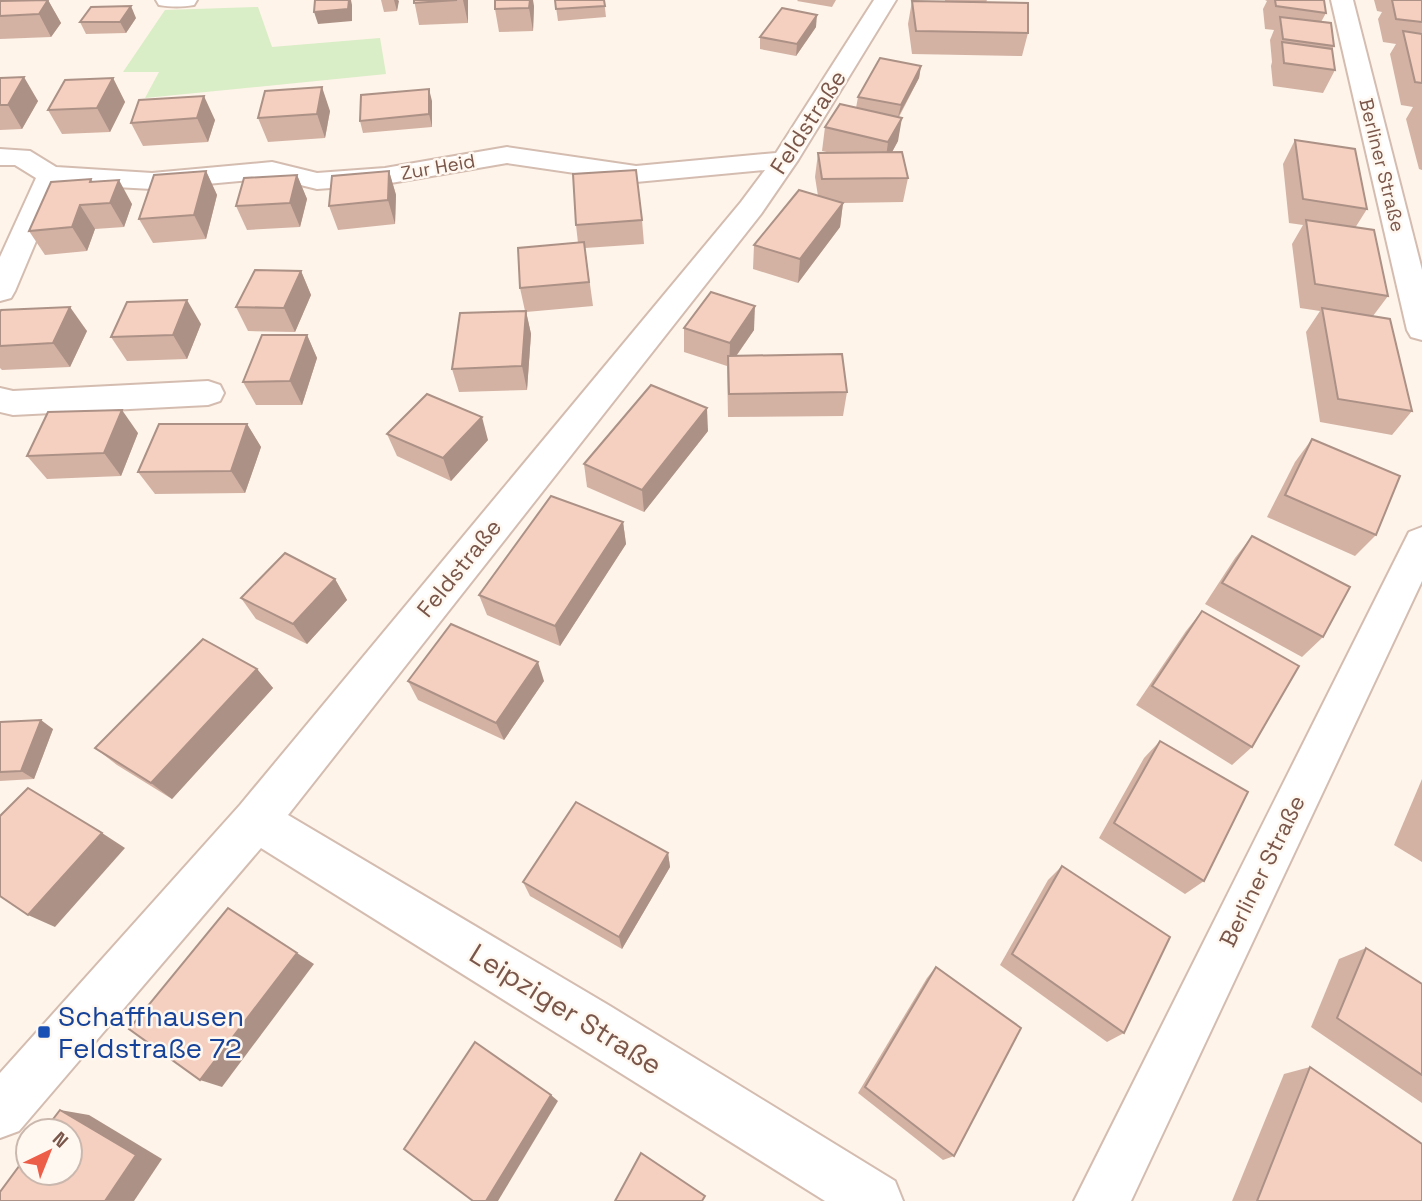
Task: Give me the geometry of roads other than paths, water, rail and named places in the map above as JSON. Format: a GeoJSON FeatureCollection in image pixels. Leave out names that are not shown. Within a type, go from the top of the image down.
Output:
{"type":"FeatureCollection","features":[{"type":"Feature","properties":{"kind":"street"},"geometry":{"type":"LineString","coordinates":[[167,0],[186,0]]}},
{"type":"Feature","properties":{"kind":"street","name":"Feldstraße"},"geometry":{"type":"LineString","coordinates":[[0,1112],[256,820],[751,208],[785,160],[885,0]]}},
{"type":"Feature","properties":{"kind":"street","name":"Berliner Straße"},"geometry":{"type":"LineString","coordinates":[[1342,0],[1422,330]]}},
{"type":"Feature","properties":{"kind":"street","name":"Zur Heid"},"geometry":{"type":"LineString","coordinates":[[0,157],[21,156],[50,175],[152,181],[272,170],[317,181],[385,176],[507,155],[636,174],[785,160]]}},
{"type":"Feature","properties":{"kind":"street"},"geometry":{"type":"LineString","coordinates":[[0,291],[50,175]]}},
{"type":"Feature","properties":{"kind":"street"},"geometry":{"type":"LineString","coordinates":[[0,400],[13,403],[208,393]]}},
{"type":"Feature","properties":{"kind":"street","name":"Berliner Straße"},"geometry":{"type":"LineString","coordinates":[[1102,1201],[1422,542]]}},
{"type":"Feature","properties":{"kind":"street","name":"Leipziger Straße"},"geometry":{"type":"LineString","coordinates":[[256,820],[875,1201]]}},
{"type":"Feature","properties":{"kind":"place","name":"Schaffhausen Feldstraße 72"},"geometry":{"type":"Point","coordinates":[44,1032]}}]}
